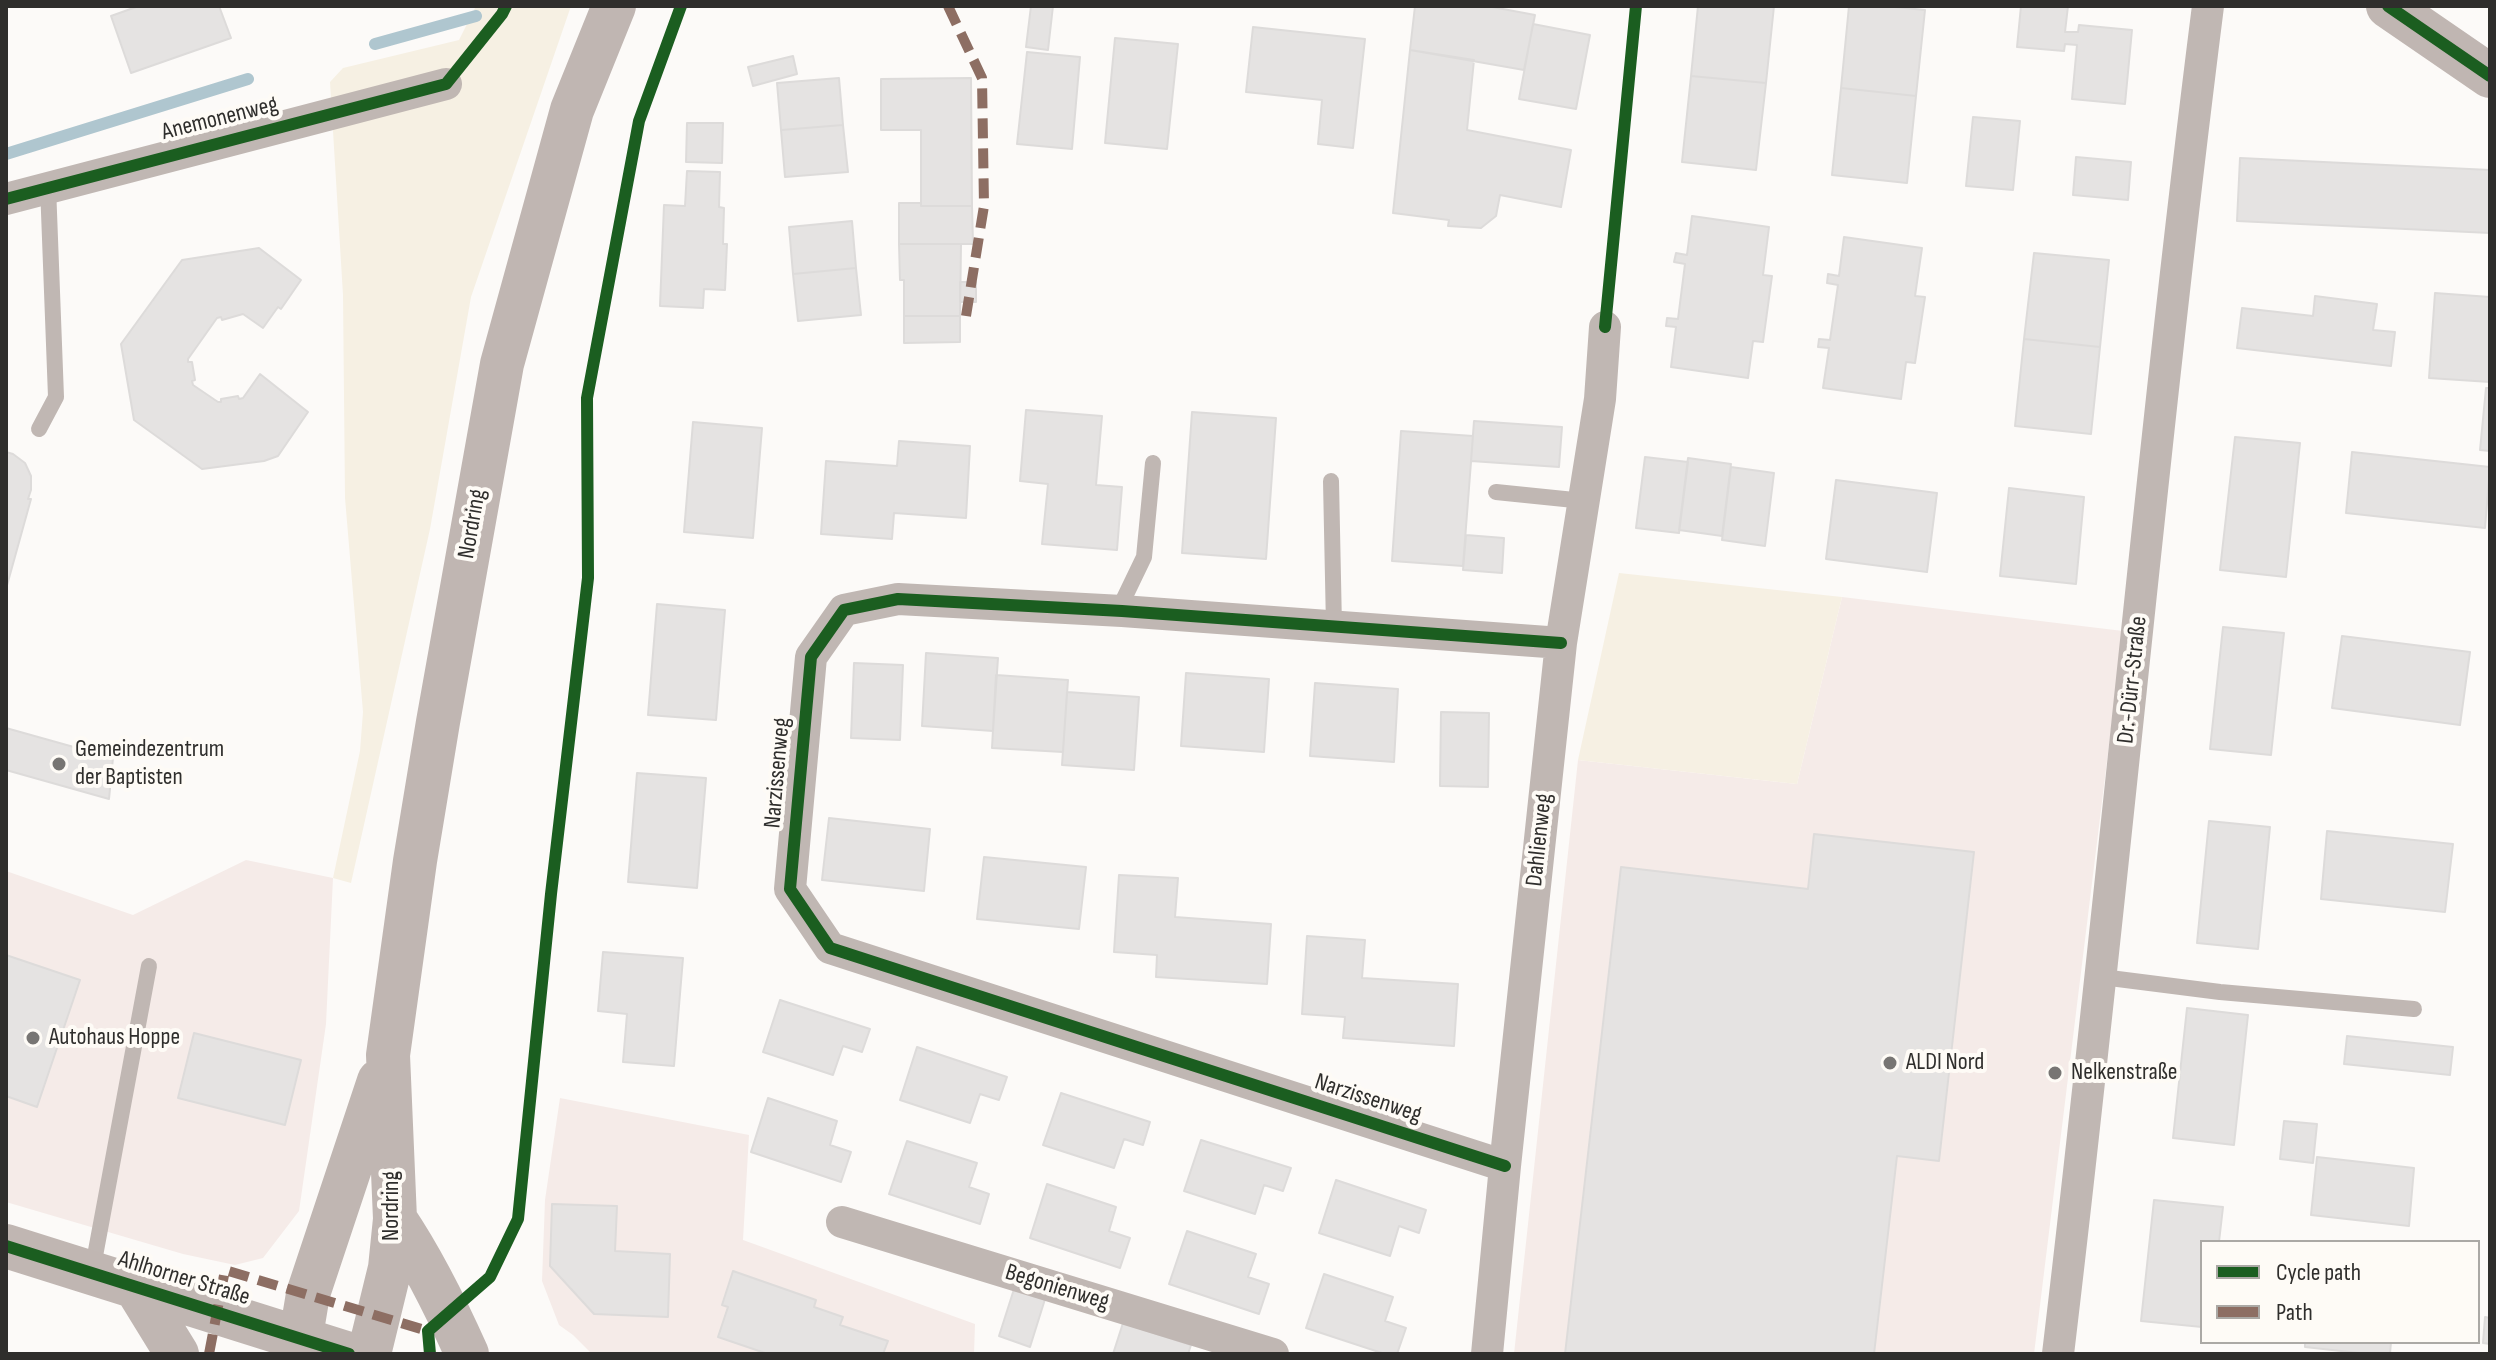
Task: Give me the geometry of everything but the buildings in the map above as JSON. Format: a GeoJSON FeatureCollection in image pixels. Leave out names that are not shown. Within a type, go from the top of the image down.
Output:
{"type":"FeatureCollection","features":[{"type":"Feature","properties":{"kind":"main road","name":"Nordring"},"geometry":{"type":"LineString","coordinates":[[299,1346],[308,1294],[388,1055],[427,784],[502,364],[572,110],[614,6]]}},
{"type":"Feature","properties":{"kind":"main road"},"geometry":{"type":"LineString","coordinates":[[2388,6],[2490,76]]}},
{"type":"Feature","properties":{"kind":"main road","name":"Nordring"},"geometry":{"type":"LineString","coordinates":[[369,1354],[390,1268],[395,1219],[388,1055]]}},
{"type":"Feature","properties":{"kind":"main road"},"geometry":{"type":"LineString","coordinates":[[395,1219],[417,1253],[467,1354]]}},
{"type":"Feature","properties":{"kind":"main road","name":"Ahlhorner Straße"},"geometry":{"type":"LineString","coordinates":[[6,1246],[299,1346],[349,1354]]}},
{"type":"Feature","properties":{"kind":"main road"},"geometry":{"type":"LineString","coordinates":[[137,1289],[177,1354]]}},
{"type":"Feature","properties":{"kind":"street","name":"Dr.-Dürr-Straße"},"geometry":{"type":"LineString","coordinates":[[2058,1354],[2102,977],[2177,249],[2208,6]]}},
{"type":"Feature","properties":{"kind":"street","name":"Anemonenweg"},"geometry":{"type":"LineString","coordinates":[[6,199],[446,84]]}},
{"type":"Feature","properties":{"kind":"street","name":"Dahlienweg"},"geometry":{"type":"LineString","coordinates":[[1487,1354],[1561,643],[1600,399],[1605,327]]}},
{"type":"Feature","properties":{"kind":"street","name":"Narzissenweg"},"geometry":{"type":"LineString","coordinates":[[1505,1166],[830,948],[790,889],[811,657],[844,610],[898,599],[1118,611],[1561,643]]}},
{"type":"Feature","properties":{"kind":"street","name":"Begonienweg"},"geometry":{"type":"LineString","coordinates":[[842,1222],[1273,1354]]}},
{"type":"Feature","properties":{"kind":"lane"},"geometry":{"type":"LineString","coordinates":[[39,429],[56,397],[48,186]]}},
{"type":"Feature","properties":{"kind":"lane"},"geometry":{"type":"LineString","coordinates":[[1118,611],[1144,557],[1153,463]]}},
{"type":"Feature","properties":{"kind":"lane"},"geometry":{"type":"LineString","coordinates":[[1331,481],[1334,627]]}},
{"type":"Feature","properties":{"kind":"lane"},"geometry":{"type":"LineString","coordinates":[[1496,492],[1584,501]]}},
{"type":"Feature","properties":{"kind":"lane"},"geometry":{"type":"LineString","coordinates":[[92,1274],[149,966]]}},
{"type":"Feature","properties":{"kind":"lane"},"geometry":{"type":"LineString","coordinates":[[2102,977],[2220,992],[2414,1009]]}},
{"type":"Feature","properties":{"kind":"shaded area"},"geometry":{"type":"Polygon","coordinates":[[[476,6],[571,6],[471,297],[430,529],[351,883],[333,878],[360,751],[363,712],[345,498],[343,295],[330,82],[343,68],[459,40],[476,6]]]}},
{"type":"Feature","properties":{"kind":"shaded area"},"geometry":{"type":"Polygon","coordinates":[[[1619,573],[1842,597],[1797,784],[1578,760],[1619,573]]]}},
{"type":"Feature","properties":{"kind":"shaded area"},"geometry":{"type":"Polygon","coordinates":[[[1842,597],[2123,631],[2034,1354],[1514,1354],[1578,760],[1797,784],[1842,597]]]}},
{"type":"Feature","properties":{"kind":"shaded area"},"geometry":{"type":"Polygon","coordinates":[[[246,860],[333,878],[326,1024],[299,1211],[263,1258],[235,1265],[183,1254],[6,1202],[6,871],[133,915],[246,860]]]}},
{"type":"Feature","properties":{"kind":"shaded area"},"geometry":{"type":"Polygon","coordinates":[[[560,1098],[749,1135],[743,1240],[975,1324],[974,1354],[592,1354],[559,1325],[542,1281],[545,1200],[560,1098]]]}},
{"type":"Feature","properties":{"kind":"waterway"},"geometry":{"type":"LineString","coordinates":[[375,44],[476,16]]}},
{"type":"Feature","properties":{"kind":"waterway"},"geometry":{"type":"LineString","coordinates":[[6,154],[248,79]]}},
{"type":"Feature","properties":{"kind":"marked path"},"geometry":{"type":"LineString","coordinates":[[948,6],[982,78],[984,206],[966,316]]}},
{"type":"Feature","properties":{"kind":"marked path"},"geometry":{"type":"LineString","coordinates":[[209,1354],[225,1270],[428,1331]]}},
{"type":"Feature","properties":{"kind":"cycle path"},"geometry":{"type":"LineString","coordinates":[[6,199],[446,84],[506,6]]}},
{"type":"Feature","properties":{"kind":"cycle path"},"geometry":{"type":"LineString","coordinates":[[430,1354],[428,1331],[490,1277],[518,1219],[551,894],[588,578],[587,398],[639,121],[681,6]]}},
{"type":"Feature","properties":{"kind":"cycle path"},"geometry":{"type":"LineString","coordinates":[[1605,327],[1636,6]]}},
{"type":"Feature","properties":{"kind":"cycle path"},"geometry":{"type":"LineString","coordinates":[[2388,6],[2490,76]]}},
{"type":"Feature","properties":{"kind":"cycle path"},"geometry":{"type":"LineString","coordinates":[[1505,1166],[830,948],[790,889],[811,657],[844,610],[898,599],[1122,611],[1561,643]]}},
{"type":"Feature","properties":{"kind":"cycle path"},"geometry":{"type":"LineString","coordinates":[[6,1246],[349,1354]]}},
{"type":"Feature","properties":{"kind":"place","name":"Gemeindezentrum der Baptisten"},"geometry":{"type":"Point","coordinates":[59,764]}},
{"type":"Feature","properties":{"kind":"place","name":"Autohaus Hoppe"},"geometry":{"type":"Point","coordinates":[33,1038]}},
{"type":"Feature","properties":{"kind":"place","name":"ALDI Nord"},"geometry":{"type":"Point","coordinates":[1890,1063]}},
{"type":"Feature","properties":{"kind":"place","name":"Nelkenstraße"},"geometry":{"type":"Point","coordinates":[2055,1073]}}]}
